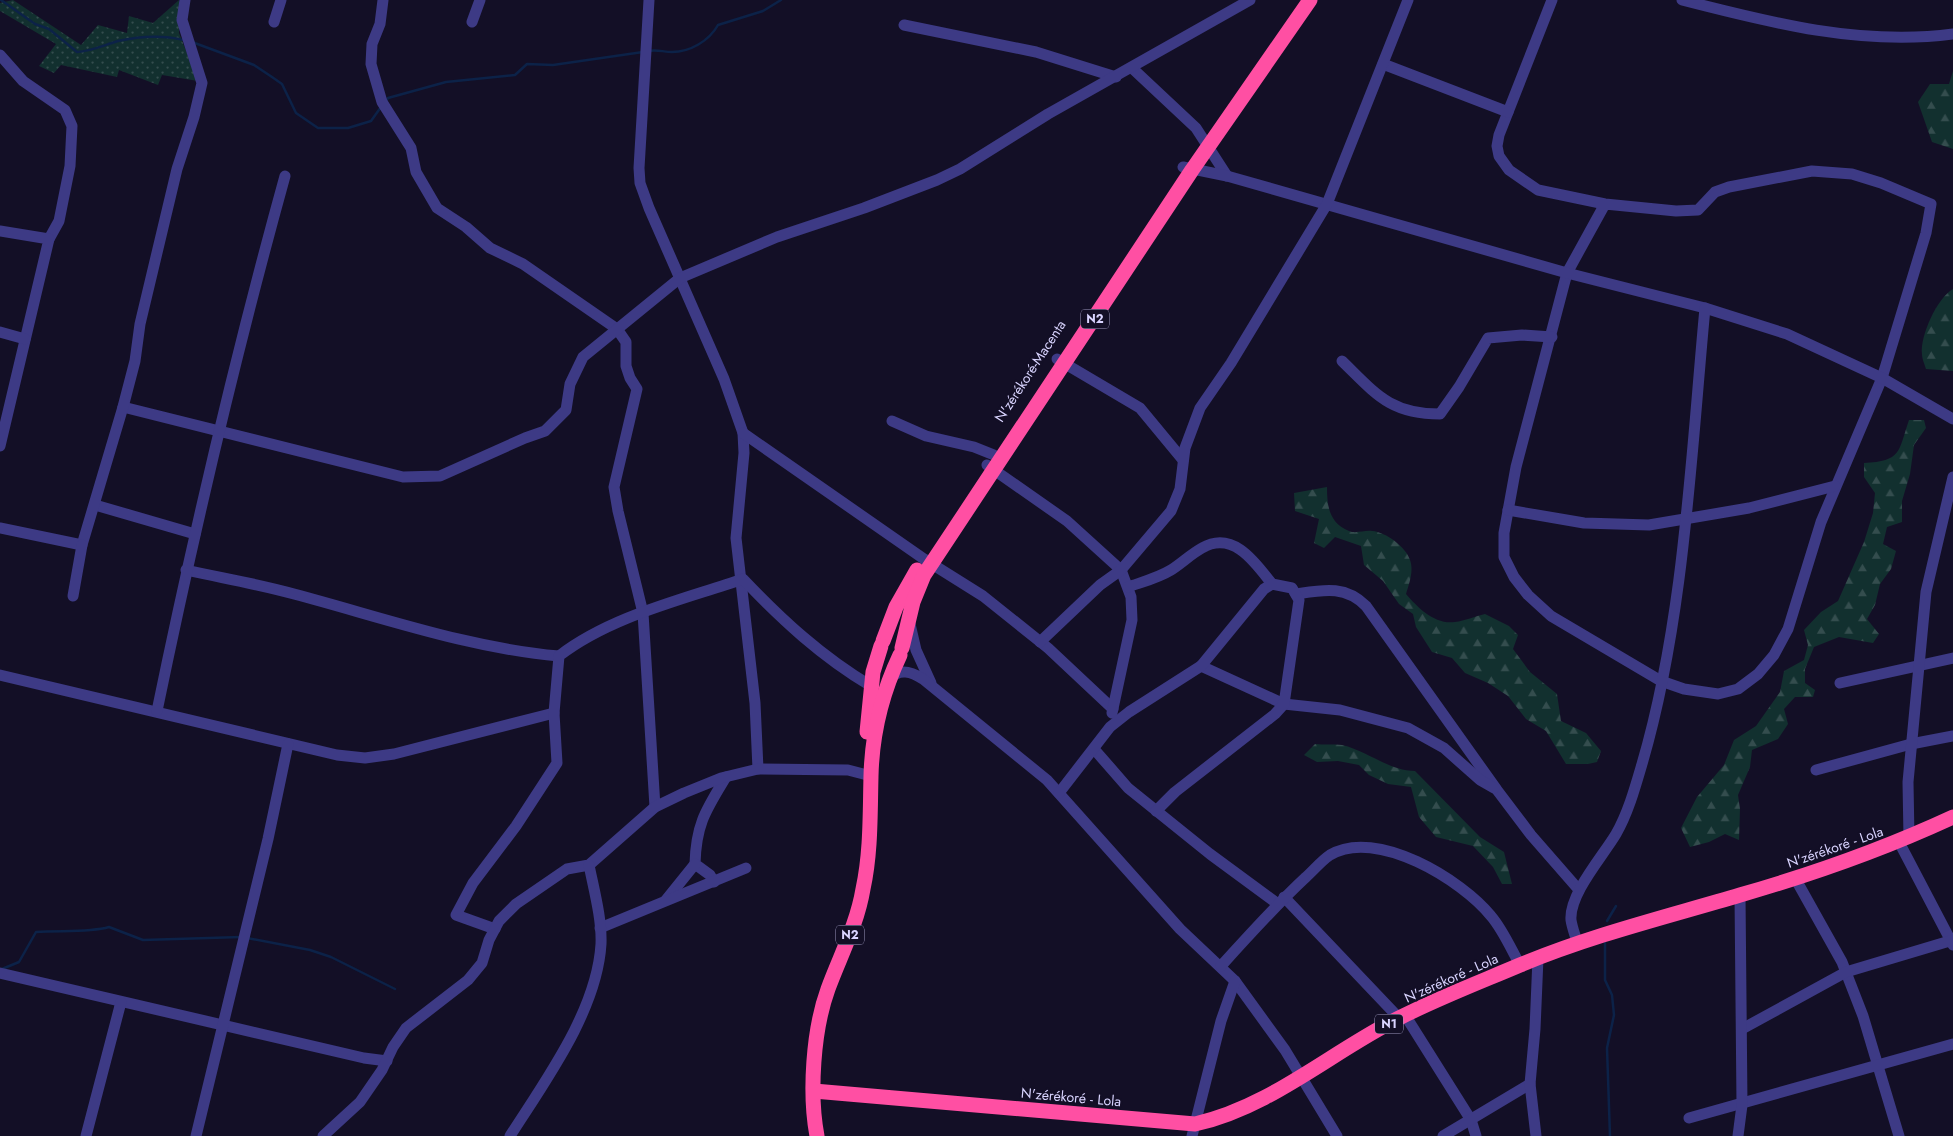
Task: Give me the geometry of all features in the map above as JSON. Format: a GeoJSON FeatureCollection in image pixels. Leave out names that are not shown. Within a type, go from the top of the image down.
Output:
{"type":"FeatureCollection","features":[{"type":"Feature","properties":{"kind":"highway","name":"N2"},"geometry":{"type":"LineString","coordinates":[[1206,143],[1299,0]]}},
{"type":"Feature","properties":{"kind":"highway","name":"N2"},"geometry":{"type":"LineString","coordinates":[[871,776],[867,726],[871,686],[882,644],[896,607],[1188,169],[1310,0]]}},
{"type":"Feature","properties":{"kind":"highway","name":"N2"},"geometry":{"type":"LineString","coordinates":[[814,1091],[813,1056],[827,992],[857,915],[864,889],[869,836],[871,776],[876,730],[886,684],[901,651],[927,561]]}},
{"type":"Feature","properties":{"kind":"highway"},"geometry":{"type":"LineString","coordinates":[[882,644],[888,637],[895,637],[900,641],[901,651]]}},
{"type":"Feature","properties":{"kind":"highway","name":"N'zérékoré - Lola"},"geometry":{"type":"LineString","coordinates":[[814,1091],[1194,1130],[1300,1077],[1402,1017],[1520,965],[1577,942],[1795,878],[1904,840],[1953,817]]}},
{"type":"Feature","properties":{"kind":"highway"},"geometry":{"type":"LineString","coordinates":[[814,1091],[817,1136]]}},
{"type":"Feature","properties":{"kind":"street"},"geometry":{"type":"LineString","coordinates":[[73,596],[82,545],[95,506],[135,361],[140,324],[177,169],[194,117],[202,83],[182,20],[185,0]]}},
{"type":"Feature","properties":{"kind":"street"},"geometry":{"type":"LineString","coordinates":[[274,22],[281,0]]}},
{"type":"Feature","properties":{"kind":"street"},"geometry":{"type":"LineString","coordinates":[[382,0],[380,24],[372,44],[371,64],[382,102],[411,148],[416,172],[437,208],[466,227],[490,248],[523,264],[617,329],[626,342],[626,366],[630,378],[637,389],[614,487],[643,613],[656,807]]}},
{"type":"Feature","properties":{"kind":"street"},"geometry":{"type":"LineString","coordinates":[[472,22],[480,0]]}},
{"type":"Feature","properties":{"kind":"street"},"geometry":{"type":"LineString","coordinates":[[649,0],[639,147],[640,183],[648,208],[724,379],[743,433],[744,453],[736,538],[743,579],[755,703],[758,769]]}},
{"type":"Feature","properties":{"kind":"street"},"geometry":{"type":"LineString","coordinates":[[123,407],[403,477],[440,476],[526,438],[545,432],[566,410],[570,384],[583,357],[680,278],[777,237],[864,208],[937,180],[960,169],[1048,114],[1250,0]]}},
{"type":"Feature","properties":{"kind":"street"},"geometry":{"type":"LineString","coordinates":[[1040,642],[1100,585],[1121,570],[1172,511],[1180,489],[1185,448],[1200,408],[1230,363],[1326,204],[1408,0]]}},
{"type":"Feature","properties":{"kind":"street"},"geometry":{"type":"LineString","coordinates":[[1552,0],[1508,112],[1497,146],[1499,156],[1509,170],[1538,190],[1605,204],[1676,212],[1698,210],[1715,192],[1729,187],[1792,174],[1832,171],[1852,174],[1882,183],[1931,204],[1926,233],[1882,378],[1821,522],[1788,629],[1774,655],[1758,674],[1738,689],[1718,694],[1684,689],[1661,681],[1551,616],[1528,595],[1514,577],[1504,556],[1504,533],[1516,468],[1552,337],[1567,273],[1605,204]]}},
{"type":"Feature","properties":{"kind":"street"},"geometry":{"type":"LineString","coordinates":[[1682,0],[1796,28],[1855,35],[1916,39],[1953,34]]}},
{"type":"Feature","properties":{"kind":"street"},"geometry":{"type":"LineString","coordinates":[[904,25],[1036,52],[1116,77]]}},
{"type":"Feature","properties":{"kind":"street"},"geometry":{"type":"LineString","coordinates":[[0,55],[23,81],[65,110],[72,126],[70,166],[59,221],[49,239],[0,446]]}},
{"type":"Feature","properties":{"kind":"street"},"geometry":{"type":"LineString","coordinates":[[1383,64],[1508,112]]}},
{"type":"Feature","properties":{"kind":"street"},"geometry":{"type":"LineString","coordinates":[[1132,68],[1187,118],[1227,176]]}},
{"type":"Feature","properties":{"kind":"street"},"geometry":{"type":"LineString","coordinates":[[1188,169],[1227,176],[1567,273],[1705,308],[1787,334],[1882,378],[1953,419]]}},
{"type":"Feature","properties":{"kind":"street"},"geometry":{"type":"LineString","coordinates":[[157,711],[186,570],[285,176]]}},
{"type":"Feature","properties":{"kind":"street"},"geometry":{"type":"LineString","coordinates":[[0,231],[49,239]]}},
{"type":"Feature","properties":{"kind":"street"},"geometry":{"type":"LineString","coordinates":[[1577,942],[1571,920],[1579,890],[1616,834],[1629,806],[1644,756],[1661,681],[1685,520],[1705,308]]}},
{"type":"Feature","properties":{"kind":"street"},"geometry":{"type":"LineString","coordinates":[[0,332],[25,339]]}},
{"type":"Feature","properties":{"kind":"street"},"geometry":{"type":"LineString","coordinates":[[1342,361],[1384,400],[1407,412],[1440,414],[1459,387],[1488,338],[1522,335],[1552,337]]}},
{"type":"Feature","properties":{"kind":"street"},"geometry":{"type":"LineString","coordinates":[[1061,361],[1140,408],[1183,460]]}},
{"type":"Feature","properties":{"kind":"street"},"geometry":{"type":"LineString","coordinates":[[892,421],[926,436],[974,447],[992,464],[1067,521],[1121,570],[1131,596],[1132,620],[1110,727]]}},
{"type":"Feature","properties":{"kind":"street"},"geometry":{"type":"LineString","coordinates":[[743,433],[927,561],[983,596],[1040,642],[1113,709]]}},
{"type":"Feature","properties":{"kind":"street"},"geometry":{"type":"LineString","coordinates":[[1742,1030],[1846,972],[1952,942],[1904,840],[1911,744],[1926,592],[1953,477]]}},
{"type":"Feature","properties":{"kind":"street"},"geometry":{"type":"LineString","coordinates":[[1508,510],[1584,523],[1649,525],[1798,498],[1835,486]]}},
{"type":"Feature","properties":{"kind":"street"},"geometry":{"type":"LineString","coordinates":[[95,506],[195,534]]}},
{"type":"Feature","properties":{"kind":"street"},"geometry":{"type":"LineString","coordinates":[[0,528],[82,545]]}},
{"type":"Feature","properties":{"kind":"street"},"geometry":{"type":"LineString","coordinates":[[1128,587],[1169,572],[1201,549],[1220,542],[1231,543],[1241,549],[1272,584],[1292,588],[1299,600],[1284,704],[1175,792],[1156,812]]}},
{"type":"Feature","properties":{"kind":"street"},"geometry":{"type":"LineString","coordinates":[[186,570],[291,593],[480,645],[559,656]]}},
{"type":"Feature","properties":{"kind":"street"},"geometry":{"type":"LineString","coordinates":[[495,929],[456,915],[473,882],[516,826],[557,763],[554,713],[559,656],[579,640],[643,613],[743,579]]}},
{"type":"Feature","properties":{"kind":"street"},"geometry":{"type":"LineString","coordinates":[[743,579],[782,620],[815,648],[871,686]]}},
{"type":"Feature","properties":{"kind":"street"},"geometry":{"type":"LineString","coordinates":[[1059,793],[1110,727],[1129,712],[1201,666],[1264,589],[1272,584]]}},
{"type":"Feature","properties":{"kind":"street"},"geometry":{"type":"LineString","coordinates":[[1296,594],[1330,589],[1342,590],[1360,599],[1394,643],[1497,790],[1531,835],[1579,890]]}},
{"type":"Feature","properties":{"kind":"street"},"geometry":{"type":"LineString","coordinates":[[909,618],[916,650],[934,687]]}},
{"type":"Feature","properties":{"kind":"street"},"geometry":{"type":"LineString","coordinates":[[1840,682],[1953,658]]}},
{"type":"Feature","properties":{"kind":"street"},"geometry":{"type":"LineString","coordinates":[[1201,666],[1284,704],[1340,710],[1408,728],[1444,748],[1480,780],[1497,790]]}},
{"type":"Feature","properties":{"kind":"street"},"geometry":{"type":"LineString","coordinates":[[886,684],[895,674],[908,672],[934,687],[1059,793],[1180,928],[1234,981],[1285,1050],[1337,1136]]}},
{"type":"Feature","properties":{"kind":"street"},"geometry":{"type":"LineString","coordinates":[[0,675],[157,711],[336,756],[365,758],[394,754],[554,713]]}},
{"type":"Feature","properties":{"kind":"street"},"geometry":{"type":"LineString","coordinates":[[1816,770],[1911,744],[1953,736]]}},
{"type":"Feature","properties":{"kind":"street"},"geometry":{"type":"LineString","coordinates":[[196,1136],[224,1024],[288,744]]}},
{"type":"Feature","properties":{"kind":"street"},"geometry":{"type":"LineString","coordinates":[[1094,749],[1128,788],[1156,812],[1217,860],[1281,900],[1402,1017],[1471,1120],[1476,1136]]}},
{"type":"Feature","properties":{"kind":"street"},"geometry":{"type":"LineString","coordinates":[[323,1136],[360,1102],[406,1028],[468,980],[482,963],[499,921],[516,904],[567,869],[589,865],[656,807],[684,793],[726,777],[758,769],[848,770],[871,776]]}},
{"type":"Feature","properties":{"kind":"street"},"geometry":{"type":"LineString","coordinates":[[666,901],[694,864],[697,833],[703,814],[726,777]]}},
{"type":"Feature","properties":{"kind":"street"},"geometry":{"type":"LineString","coordinates":[[1220,966],[1281,900],[1330,855],[1348,848],[1367,847],[1393,853],[1447,877],[1491,916],[1520,965]]}},
{"type":"Feature","properties":{"kind":"street"},"geometry":{"type":"LineString","coordinates":[[694,864],[710,875],[714,882]]}},
{"type":"Feature","properties":{"kind":"street"},"geometry":{"type":"LineString","coordinates":[[510,1136],[548,1075],[580,1018],[594,987],[601,942],[589,865]]}},
{"type":"Feature","properties":{"kind":"street"},"geometry":{"type":"LineString","coordinates":[[600,928],[746,868]]}},
{"type":"Feature","properties":{"kind":"street"},"geometry":{"type":"LineString","coordinates":[[1795,878],[1846,972],[1863,1016],[1900,1136]]}},
{"type":"Feature","properties":{"kind":"street"},"geometry":{"type":"LineString","coordinates":[[1738,1136],[1742,1105],[1740,895]]}},
{"type":"Feature","properties":{"kind":"street"},"geometry":{"type":"LineString","coordinates":[[1536,1136],[1530,1084],[1535,1029],[1538,958]]}},
{"type":"Feature","properties":{"kind":"street"},"geometry":{"type":"LineString","coordinates":[[0,973],[364,1058],[387,1061]]}},
{"type":"Feature","properties":{"kind":"street"},"geometry":{"type":"LineString","coordinates":[[1194,1130],[1220,1021],[1234,981]]}},
{"type":"Feature","properties":{"kind":"street"},"geometry":{"type":"LineString","coordinates":[[86,1136],[120,1002]]}},
{"type":"Feature","properties":{"kind":"street"},"geometry":{"type":"LineString","coordinates":[[1689,1118],[1742,1105],[1953,1044]]}},
{"type":"Feature","properties":{"kind":"street"},"geometry":{"type":"LineString","coordinates":[[1443,1136],[1530,1084]]}},
{"type":"Feature","properties":{"kind":"green space"},"geometry":{"type":"Polygon","coordinates":[[[13,0],[81,45],[98,25],[127,33],[129,16],[153,23],[179,0],[179,33],[198,81],[162,75],[158,85],[119,70],[117,77],[61,65],[54,73],[39,66],[56,44],[0,11],[0,3],[13,0]]]}},
{"type":"Feature","properties":{"kind":"green space"},"geometry":{"type":"Polygon","coordinates":[[[1953,71],[1953,149],[1932,142],[1918,102],[1930,84],[1949,84],[1953,71]]]}},
{"type":"Feature","properties":{"kind":"green space"},"geometry":{"type":"Polygon","coordinates":[[[1953,289],[1953,371],[1926,369],[1922,356],[1922,346],[1927,328],[1941,300],[1953,289]]]}},
{"type":"Feature","properties":{"kind":"green space"},"geometry":{"type":"Polygon","coordinates":[[[1909,420],[1924,420],[1926,428],[1914,445],[1910,474],[1902,501],[1902,522],[1887,527],[1883,544],[1896,551],[1891,569],[1880,584],[1875,605],[1867,619],[1879,634],[1873,643],[1839,637],[1814,647],[1805,669],[1805,683],[1815,690],[1813,697],[1795,697],[1784,709],[1788,724],[1778,739],[1752,750],[1750,767],[1738,795],[1740,809],[1739,840],[1725,834],[1709,842],[1690,847],[1681,828],[1697,797],[1724,765],[1734,740],[1756,726],[1780,692],[1784,671],[1804,660],[1808,645],[1804,630],[1821,612],[1838,601],[1864,542],[1873,513],[1875,493],[1864,477],[1864,463],[1886,460],[1897,453],[1909,420]]]}},
{"type":"Feature","properties":{"kind":"green space"},"geometry":{"type":"Polygon","coordinates":[[[1327,487],[1330,513],[1342,528],[1351,532],[1372,531],[1383,534],[1400,545],[1408,555],[1411,577],[1406,594],[1422,610],[1434,618],[1448,622],[1485,614],[1509,626],[1518,635],[1513,649],[1530,672],[1557,694],[1561,721],[1586,733],[1601,751],[1597,762],[1566,764],[1546,731],[1526,719],[1508,696],[1488,683],[1465,673],[1452,658],[1432,652],[1416,627],[1413,614],[1399,604],[1383,581],[1364,565],[1361,546],[1335,537],[1324,548],[1314,543],[1319,519],[1295,511],[1294,493],[1327,487]]]}},
{"type":"Feature","properties":{"kind":"green space"},"geometry":{"type":"Polygon","coordinates":[[[1315,744],[1342,745],[1396,768],[1415,771],[1480,837],[1504,852],[1512,884],[1502,884],[1493,867],[1473,846],[1436,837],[1419,817],[1411,787],[1388,784],[1369,775],[1359,765],[1338,761],[1317,762],[1304,755],[1315,744]]]}},
{"type":"Feature","properties":{"kind":"waterway"},"geometry":{"type":"LineString","coordinates":[[1,0],[35,24],[49,29],[77,52],[135,38],[160,37],[184,40]]}},
{"type":"Feature","properties":{"kind":"waterway"},"geometry":{"type":"LineString","coordinates":[[648,51],[669,52],[692,48],[710,36],[718,25],[763,11],[781,0]]}},
{"type":"Feature","properties":{"kind":"waterway"},"geometry":{"type":"LineString","coordinates":[[192,42],[254,65],[272,77],[282,84],[296,113],[318,128],[348,128],[371,121],[381,107]]}},
{"type":"Feature","properties":{"kind":"waterway"},"geometry":{"type":"LineString","coordinates":[[386,101],[388,98],[446,82],[515,75],[527,64],[553,65],[643,52]]}},
{"type":"Feature","properties":{"kind":"waterway"},"geometry":{"type":"LineString","coordinates":[[1607,921],[1616,906]]}},
{"type":"Feature","properties":{"kind":"waterway"},"geometry":{"type":"LineString","coordinates":[[2,969],[19,962],[36,932],[83,931],[109,927],[143,940],[241,937]]}},
{"type":"Feature","properties":{"kind":"waterway"},"geometry":{"type":"LineString","coordinates":[[247,938],[310,950],[331,957],[395,989]]}},
{"type":"Feature","properties":{"kind":"waterway"},"geometry":{"type":"LineString","coordinates":[[1605,943],[1605,980],[1612,995],[1614,1015],[1607,1048],[1610,1136]]}}]}
